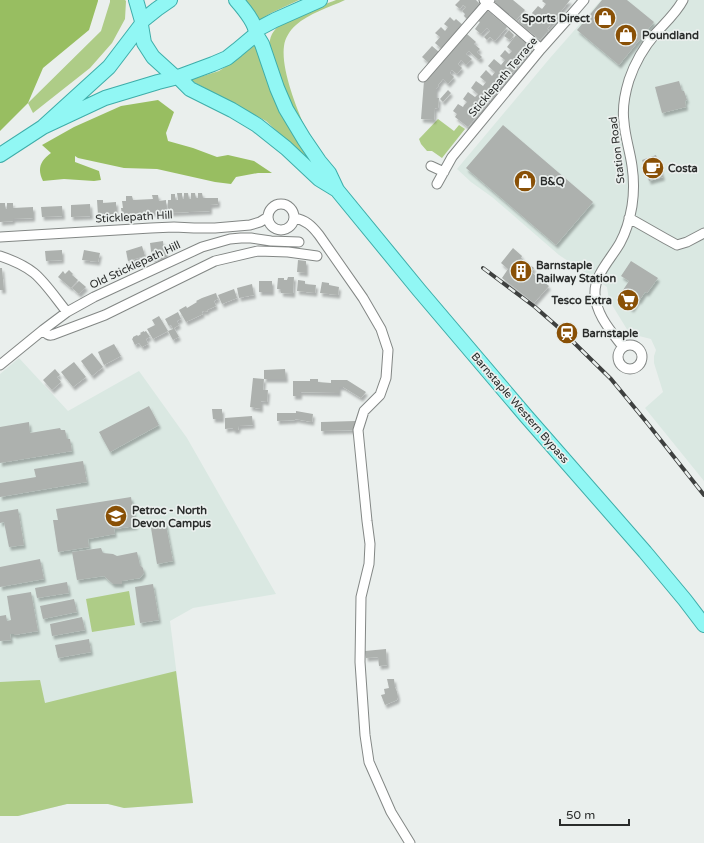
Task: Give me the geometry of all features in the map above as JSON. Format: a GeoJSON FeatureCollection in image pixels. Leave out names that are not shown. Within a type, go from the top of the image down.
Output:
{"type":"FeatureCollection","features":[{"type":"Feature","properties":{"kind":"main road"},"geometry":{"type":"LineString","coordinates":[[136,0],[142,23]]}},
{"type":"Feature","properties":{"kind":"main road"},"geometry":{"type":"LineString","coordinates":[[0,155],[43,126],[109,67],[142,23],[157,9],[170,0]]}},
{"type":"Feature","properties":{"kind":"main road","name":"Barnstaple Western Bypass"},"geometry":{"type":"LineString","coordinates":[[236,0],[250,18],[262,44],[286,109],[304,140],[329,173],[337,190],[419,290],[526,416],[646,552],[704,625]]}},
{"type":"Feature","properties":{"kind":"main road"},"geometry":{"type":"LineString","coordinates":[[43,126],[105,98],[176,77],[227,58],[256,32],[275,20],[320,0]]}},
{"type":"Feature","properties":{"kind":"main road","name":"Barnstaple Western Bypass"},"geometry":{"type":"LineString","coordinates":[[142,23],[144,43],[153,56],[190,89],[232,110],[257,125],[286,148],[319,179],[337,190]]}},
{"type":"Feature","properties":{"kind":"street","name":"Sticklepath Terrace"},"geometry":{"type":"LineString","coordinates":[[437,184],[452,157],[584,0]]}},
{"type":"Feature","properties":{"kind":"street","name":"Station Road"},"geometry":{"type":"LineString","coordinates":[[623,347],[610,330],[601,314],[596,304],[595,292],[596,281],[621,242],[629,218],[633,195],[633,168],[624,121],[625,96],[628,83],[643,50],[683,0]]}},
{"type":"Feature","properties":{"kind":"street"},"geometry":{"type":"LineString","coordinates":[[423,77],[488,1],[542,49]]}},
{"type":"Feature","properties":{"kind":"street"},"geometry":{"type":"LineString","coordinates":[[430,166],[444,172]]}},
{"type":"Feature","properties":{"kind":"street"},"geometry":{"type":"LineString","coordinates":[[284,204],[292,210],[294,218],[288,227],[280,230],[272,227],[268,217],[270,209],[275,205],[284,204]]}},
{"type":"Feature","properties":{"kind":"street","name":"Sticklepath Hill"},"geometry":{"type":"LineString","coordinates":[[0,237],[174,227],[216,228],[250,225],[260,222],[268,217]]}},
{"type":"Feature","properties":{"kind":"street"},"geometry":{"type":"LineString","coordinates":[[294,218],[300,219],[311,225],[319,235],[363,298],[381,328],[388,350],[386,378],[380,395],[364,410],[358,430],[370,544],[369,564],[361,597],[360,662],[365,735],[369,762],[391,812],[410,843]]}},
{"type":"Feature","properties":{"kind":"street"},"geometry":{"type":"LineString","coordinates":[[629,218],[677,245],[687,242],[704,233]]}},
{"type":"Feature","properties":{"kind":"street","name":"Old Sticklepath Hill"},"geometry":{"type":"LineString","coordinates":[[0,365],[67,312],[94,297],[202,247],[241,238],[299,242]]}},
{"type":"Feature","properties":{"kind":"street"},"geometry":{"type":"LineString","coordinates":[[43,330],[47,334],[52,335],[105,315],[215,261],[258,251],[288,252],[317,256]]}},
{"type":"Feature","properties":{"kind":"street"},"geometry":{"type":"LineString","coordinates":[[0,256],[11,260],[34,273],[67,312]]}},
{"type":"Feature","properties":{"kind":"shaded area"},"geometry":{"type":"Polygon","coordinates":[[[601,0],[704,0],[704,481],[645,408],[663,392],[654,363],[656,350],[651,339],[628,331],[609,300],[607,287],[559,255],[457,169],[550,58],[601,0]]]}},
{"type":"Feature","properties":{"kind":"shaded area","name":"Petroc - North Devon Campus"},"geometry":{"type":"Polygon","coordinates":[[[19,358],[68,411],[139,371],[187,438],[276,594],[193,608],[170,621],[193,803],[124,808],[108,804],[67,804],[18,816],[0,816],[0,374],[19,358]]]}},
{"type":"Feature","properties":{"kind":"green space"},"geometry":{"type":"Polygon","coordinates":[[[0,0],[98,1],[89,30],[43,68],[28,103],[0,131],[0,0]]]}},
{"type":"Feature","properties":{"kind":"green space"},"geometry":{"type":"Polygon","coordinates":[[[110,0],[126,1],[125,19],[112,43],[90,68],[33,113],[28,103],[101,31],[110,0]]]}},
{"type":"Feature","properties":{"kind":"green space"},"geometry":{"type":"Polygon","coordinates":[[[245,0],[299,0],[258,21],[245,0]]]}},
{"type":"Feature","properties":{"kind":"green space"},"geometry":{"type":"Polygon","coordinates":[[[336,0],[345,0],[301,21],[290,32],[284,46],[287,75],[293,97],[304,125],[293,113],[270,49],[270,39],[278,26],[302,13],[336,0]]]}},
{"type":"Feature","properties":{"kind":"green space"},"geometry":{"type":"Polygon","coordinates":[[[256,44],[315,163],[311,163],[266,121],[190,80],[219,71],[239,58],[256,44]]]}},
{"type":"Feature","properties":{"kind":"green space"},"geometry":{"type":"Polygon","coordinates":[[[158,100],[174,112],[166,133],[168,141],[217,157],[228,155],[254,161],[272,173],[258,173],[236,177],[231,184],[215,182],[157,169],[124,168],[78,158],[75,156],[75,162],[99,171],[101,180],[64,179],[43,181],[40,173],[42,162],[51,153],[42,145],[74,127],[121,106],[158,100]]]}},
{"type":"Feature","properties":{"kind":"green space"},"geometry":{"type":"Polygon","coordinates":[[[438,119],[454,131],[459,125],[465,129],[442,158],[432,151],[427,151],[419,139],[438,119]]]}},
{"type":"Feature","properties":{"kind":"green space"},"geometry":{"type":"Polygon","coordinates":[[[129,591],[135,625],[92,632],[86,599],[129,591]]]}},
{"type":"Feature","properties":{"kind":"green space"},"geometry":{"type":"Polygon","coordinates":[[[176,671],[193,803],[124,808],[108,804],[67,804],[18,816],[0,816],[0,682],[40,680],[45,703],[176,671]]]}},
{"type":"Feature","properties":{"kind":"building"},"geometry":{"type":"Polygon","coordinates":[[[460,0],[476,0],[481,5],[467,19],[462,11],[466,7],[463,5],[460,9],[455,5],[460,0]]]}},
{"type":"Feature","properties":{"kind":"building"},"geometry":{"type":"Polygon","coordinates":[[[496,0],[513,0],[525,10],[516,20],[494,2],[496,0]]]}},
{"type":"Feature","properties":{"kind":"building"},"geometry":{"type":"Polygon","coordinates":[[[570,0],[540,40],[518,22],[524,14],[534,21],[536,17],[532,13],[538,6],[542,9],[546,4],[542,1],[570,0]]]}},
{"type":"Feature","properties":{"kind":"building"},"geometry":{"type":"Polygon","coordinates":[[[602,0],[627,0],[654,22],[619,65],[577,30],[602,0]]]}},
{"type":"Feature","properties":{"kind":"building"},"geometry":{"type":"Polygon","coordinates":[[[487,10],[507,27],[495,41],[490,37],[487,40],[484,37],[490,31],[487,28],[481,34],[475,29],[480,22],[478,21],[487,10]]]}},
{"type":"Feature","properties":{"kind":"building"},"geometry":{"type":"Polygon","coordinates":[[[450,17],[454,21],[456,19],[465,27],[443,50],[435,43],[440,37],[435,33],[441,27],[445,31],[448,27],[444,24],[450,17]]]}},
{"type":"Feature","properties":{"kind":"building"},"geometry":{"type":"Polygon","coordinates":[[[509,30],[514,35],[510,40],[504,36],[509,30]]]}},
{"type":"Feature","properties":{"kind":"building"},"geometry":{"type":"Polygon","coordinates":[[[467,34],[476,42],[474,44],[480,49],[477,52],[482,57],[479,60],[469,51],[466,54],[472,59],[466,65],[461,60],[458,64],[462,68],[457,74],[452,70],[450,73],[454,77],[448,84],[443,79],[436,89],[436,97],[439,98],[438,109],[435,108],[434,120],[421,119],[424,81],[467,34]]]}},
{"type":"Feature","properties":{"kind":"building"},"geometry":{"type":"Polygon","coordinates":[[[516,35],[532,48],[468,127],[455,117],[457,114],[453,111],[458,104],[463,107],[467,102],[463,99],[468,92],[475,97],[478,94],[471,88],[476,81],[483,86],[486,82],[480,77],[486,70],[492,76],[495,72],[488,66],[494,59],[501,65],[505,60],[500,56],[505,50],[509,54],[512,51],[507,47],[516,35]]]}},
{"type":"Feature","properties":{"kind":"building"},"geometry":{"type":"Polygon","coordinates":[[[432,46],[439,52],[429,63],[422,57],[432,46]]]}},
{"type":"Feature","properties":{"kind":"building"},"geometry":{"type":"Polygon","coordinates":[[[679,81],[687,100],[685,101],[686,107],[662,113],[655,87],[679,81]]]}},
{"type":"Feature","properties":{"kind":"building"},"geometry":{"type":"Polygon","coordinates":[[[448,90],[451,93],[443,102],[440,99],[448,90]]]}},
{"type":"Feature","properties":{"kind":"building","name":"B&Q"},"geometry":{"type":"Polygon","coordinates":[[[503,125],[593,202],[556,245],[466,168],[503,125]]]}},
{"type":"Feature","properties":{"kind":"building","name":"Costa"},"geometry":{"type":"Polygon","coordinates":[[[656,155],[663,177],[649,181],[642,160],[656,155]]]}},
{"type":"Feature","properties":{"kind":"building"},"geometry":{"type":"Polygon","coordinates":[[[177,193],[182,193],[182,199],[184,199],[184,193],[188,193],[189,199],[191,199],[191,193],[195,193],[196,198],[198,198],[198,193],[202,193],[203,198],[218,198],[218,204],[210,205],[210,211],[168,213],[168,200],[171,200],[171,194],[175,194],[175,200],[178,200],[177,193]]]}},
{"type":"Feature","properties":{"kind":"building"},"geometry":{"type":"Polygon","coordinates":[[[152,195],[158,195],[159,201],[166,200],[166,212],[128,216],[128,214],[122,215],[122,201],[126,201],[126,196],[132,196],[133,200],[153,199],[152,195]]]}},
{"type":"Feature","properties":{"kind":"building"},"geometry":{"type":"Polygon","coordinates":[[[97,200],[103,200],[103,203],[116,202],[116,215],[98,215],[97,200]]]}},
{"type":"Feature","properties":{"kind":"building"},"geometry":{"type":"Polygon","coordinates":[[[0,203],[5,203],[5,209],[7,209],[7,203],[13,203],[13,208],[33,207],[33,218],[13,219],[13,221],[0,222],[0,203]]]}},
{"type":"Feature","properties":{"kind":"building"},"geometry":{"type":"Polygon","coordinates":[[[90,204],[91,216],[71,217],[71,205],[90,204]]]}},
{"type":"Feature","properties":{"kind":"building"},"geometry":{"type":"Polygon","coordinates":[[[62,206],[63,216],[42,217],[41,207],[62,206]]]}},
{"type":"Feature","properties":{"kind":"building"},"geometry":{"type":"Polygon","coordinates":[[[163,241],[164,251],[166,250],[166,257],[152,259],[150,243],[163,241]]]}},
{"type":"Feature","properties":{"kind":"building"},"geometry":{"type":"Polygon","coordinates":[[[142,246],[145,256],[128,261],[126,251],[142,246]]]}},
{"type":"Feature","properties":{"kind":"building","name":"Barnstaple Railway Station"},"geometry":{"type":"Polygon","coordinates":[[[513,248],[522,256],[521,258],[534,268],[531,272],[549,286],[534,303],[502,278],[508,269],[501,263],[513,248]]]}},
{"type":"Feature","properties":{"kind":"building"},"geometry":{"type":"Polygon","coordinates":[[[62,250],[62,260],[46,261],[45,251],[62,250]]]}},
{"type":"Feature","properties":{"kind":"building"},"geometry":{"type":"Polygon","coordinates":[[[84,250],[100,253],[98,262],[82,260],[84,250]]]}},
{"type":"Feature","properties":{"kind":"building"},"geometry":{"type":"Polygon","coordinates":[[[298,260],[306,261],[306,273],[297,272],[298,260]]]}},
{"type":"Feature","properties":{"kind":"building"},"geometry":{"type":"Polygon","coordinates":[[[631,261],[658,278],[647,293],[645,292],[632,309],[617,299],[629,281],[621,276],[631,261]]]}},
{"type":"Feature","properties":{"kind":"building"},"geometry":{"type":"Polygon","coordinates":[[[0,268],[2,268],[4,290],[0,290],[0,268]]]}},
{"type":"Feature","properties":{"kind":"building"},"geometry":{"type":"Polygon","coordinates":[[[69,270],[78,280],[71,288],[58,277],[63,271],[65,274],[69,270]]]}},
{"type":"Feature","properties":{"kind":"building"},"geometry":{"type":"Polygon","coordinates":[[[288,277],[294,277],[293,294],[281,293],[281,289],[277,289],[278,278],[284,278],[284,280],[287,280],[288,277]]]}},
{"type":"Feature","properties":{"kind":"building"},"geometry":{"type":"Polygon","coordinates":[[[298,280],[305,281],[305,284],[316,285],[315,293],[297,291],[298,280]]]}},
{"type":"Feature","properties":{"kind":"building"},"geometry":{"type":"Polygon","coordinates":[[[79,281],[86,287],[79,294],[72,288],[79,281]]]}},
{"type":"Feature","properties":{"kind":"building"},"geometry":{"type":"Polygon","coordinates":[[[259,281],[272,281],[272,292],[259,292],[259,281]]]}},
{"type":"Feature","properties":{"kind":"building"},"geometry":{"type":"Polygon","coordinates":[[[322,282],[339,287],[338,295],[320,293],[322,282]]]}},
{"type":"Feature","properties":{"kind":"building"},"geometry":{"type":"Polygon","coordinates":[[[252,284],[254,295],[239,298],[237,288],[252,284]]]}},
{"type":"Feature","properties":{"kind":"building"},"geometry":{"type":"Polygon","coordinates":[[[234,289],[237,298],[222,304],[218,295],[234,289]]]}},
{"type":"Feature","properties":{"kind":"building"},"geometry":{"type":"Polygon","coordinates":[[[216,293],[218,299],[214,301],[216,306],[207,310],[208,311],[203,311],[203,314],[186,322],[179,310],[186,306],[187,308],[197,302],[196,301],[216,293]]]}},
{"type":"Feature","properties":{"kind":"building"},"geometry":{"type":"Polygon","coordinates":[[[178,312],[181,319],[177,321],[179,325],[174,328],[179,337],[173,340],[168,331],[173,329],[171,325],[169,326],[165,319],[178,312]]]}},
{"type":"Feature","properties":{"kind":"building"},"geometry":{"type":"Polygon","coordinates":[[[159,316],[168,331],[153,339],[147,329],[155,325],[152,320],[159,316]]]}},
{"type":"Feature","properties":{"kind":"building"},"geometry":{"type":"Polygon","coordinates":[[[146,331],[150,337],[146,339],[148,344],[142,347],[139,343],[135,345],[132,339],[133,337],[138,336],[146,331]]]}},
{"type":"Feature","properties":{"kind":"building"},"geometry":{"type":"Polygon","coordinates":[[[114,344],[121,356],[104,365],[98,352],[114,344]]]}},
{"type":"Feature","properties":{"kind":"building"},"geometry":{"type":"Polygon","coordinates":[[[92,353],[103,367],[92,376],[81,361],[92,353]]]}},
{"type":"Feature","properties":{"kind":"building"},"geometry":{"type":"Polygon","coordinates":[[[74,362],[86,377],[73,387],[61,372],[74,362]]]}},
{"type":"Feature","properties":{"kind":"building"},"geometry":{"type":"Polygon","coordinates":[[[55,369],[60,375],[57,377],[61,382],[52,390],[43,380],[55,369]]]}},
{"type":"Feature","properties":{"kind":"building"},"geometry":{"type":"Polygon","coordinates":[[[285,369],[286,379],[264,379],[264,370],[285,369]]]}},
{"type":"Feature","properties":{"kind":"building"},"geometry":{"type":"Polygon","coordinates":[[[253,378],[264,379],[263,390],[268,390],[267,402],[261,401],[261,409],[250,407],[253,378]]]}},
{"type":"Feature","properties":{"kind":"building"},"geometry":{"type":"Polygon","coordinates":[[[310,379],[318,379],[318,382],[331,383],[331,380],[347,380],[366,392],[361,398],[343,387],[339,387],[339,393],[300,392],[300,396],[293,396],[293,381],[310,381],[310,379]]]}},
{"type":"Feature","properties":{"kind":"building"},"geometry":{"type":"Polygon","coordinates":[[[149,406],[159,425],[110,452],[99,432],[149,406]]]}},
{"type":"Feature","properties":{"kind":"building"},"geometry":{"type":"Polygon","coordinates":[[[212,409],[222,409],[222,419],[213,419],[212,409]]]}},
{"type":"Feature","properties":{"kind":"building"},"geometry":{"type":"Polygon","coordinates":[[[296,411],[313,414],[312,422],[295,419],[277,421],[277,413],[296,413],[296,411]]]}},
{"type":"Feature","properties":{"kind":"building"},"geometry":{"type":"Polygon","coordinates":[[[252,416],[253,425],[239,426],[238,430],[233,430],[233,428],[225,429],[225,418],[252,416]]]}},
{"type":"Feature","properties":{"kind":"building"},"geometry":{"type":"Polygon","coordinates":[[[355,421],[355,430],[321,431],[321,422],[355,421]]]}},
{"type":"Feature","properties":{"kind":"building"},"geometry":{"type":"Polygon","coordinates":[[[29,422],[30,433],[60,428],[61,430],[65,430],[67,439],[70,439],[72,451],[0,463],[0,427],[29,422]]]}},
{"type":"Feature","properties":{"kind":"building"},"geometry":{"type":"Polygon","coordinates":[[[83,461],[87,482],[0,497],[0,483],[36,477],[34,469],[83,461]]]}},
{"type":"Feature","properties":{"kind":"building"},"geometry":{"type":"Polygon","coordinates":[[[131,497],[136,526],[114,529],[115,534],[88,539],[89,547],[58,552],[53,520],[58,520],[56,509],[131,497]]]}},
{"type":"Feature","properties":{"kind":"building"},"geometry":{"type":"Polygon","coordinates":[[[18,509],[24,545],[9,547],[4,522],[0,523],[0,512],[18,509]]]}},
{"type":"Feature","properties":{"kind":"building"},"geometry":{"type":"Polygon","coordinates":[[[165,520],[173,561],[157,564],[150,522],[165,520]]]}},
{"type":"Feature","properties":{"kind":"building"},"geometry":{"type":"Polygon","coordinates":[[[101,548],[103,553],[117,556],[137,552],[140,565],[143,568],[144,573],[140,578],[122,581],[122,584],[113,584],[104,576],[77,580],[72,552],[101,548]]]}},
{"type":"Feature","properties":{"kind":"building"},"geometry":{"type":"Polygon","coordinates":[[[40,559],[44,579],[0,587],[0,567],[40,559]]]}},
{"type":"Feature","properties":{"kind":"building"},"geometry":{"type":"Polygon","coordinates":[[[67,582],[69,593],[37,598],[35,588],[67,582]]]}},
{"type":"Feature","properties":{"kind":"building"},"geometry":{"type":"Polygon","coordinates":[[[153,584],[159,620],[140,623],[135,587],[153,584]]]}},
{"type":"Feature","properties":{"kind":"building"},"geometry":{"type":"Polygon","coordinates":[[[31,592],[38,631],[14,635],[10,634],[11,640],[0,641],[0,616],[6,615],[7,621],[11,620],[7,596],[31,592]]]}},
{"type":"Feature","properties":{"kind":"building"},"geometry":{"type":"Polygon","coordinates":[[[74,599],[77,612],[43,619],[40,606],[74,599]]]}},
{"type":"Feature","properties":{"kind":"building"},"geometry":{"type":"Polygon","coordinates":[[[82,617],[85,630],[52,636],[50,624],[82,617]]]}},
{"type":"Feature","properties":{"kind":"building"},"geometry":{"type":"Polygon","coordinates":[[[89,639],[91,652],[58,658],[55,645],[89,639]]]}},
{"type":"Feature","properties":{"kind":"building"},"geometry":{"type":"Polygon","coordinates":[[[386,649],[387,665],[379,666],[378,657],[366,658],[365,651],[386,649]]]}},
{"type":"Feature","properties":{"kind":"building"},"geometry":{"type":"Polygon","coordinates":[[[387,679],[394,679],[398,697],[397,700],[385,705],[381,695],[385,694],[384,689],[389,688],[387,679]]]}},
{"type":"Feature","properties":{"kind":"railway"},"geometry":{"type":"LineString","coordinates":[[483,268],[535,307],[559,328],[611,379],[704,495]]}},
{"type":"Feature","properties":{"kind":"place","name":"Sports Direct"},"geometry":{"type":"Point","coordinates":[605,18]}},
{"type":"Feature","properties":{"kind":"place","name":"Poundland"},"geometry":{"type":"Point","coordinates":[626,35]}},
{"type":"Feature","properties":{"kind":"place","name":"Costa"},"geometry":{"type":"Point","coordinates":[653,168]}},
{"type":"Feature","properties":{"kind":"place","name":"B&Q"},"geometry":{"type":"Point","coordinates":[525,181]}},
{"type":"Feature","properties":{"kind":"place","name":"Barnstaple Railway Station"},"geometry":{"type":"Point","coordinates":[521,271]}},
{"type":"Feature","properties":{"kind":"place","name":"Tesco Extra"},"geometry":{"type":"Point","coordinates":[628,300]}},
{"type":"Feature","properties":{"kind":"place","name":"Barnstaple"},"geometry":{"type":"Point","coordinates":[567,333]}},
{"type":"Feature","properties":{"kind":"place","name":"Petroc - North Devon Campus"},"geometry":{"type":"Point","coordinates":[116,516]}}]}
